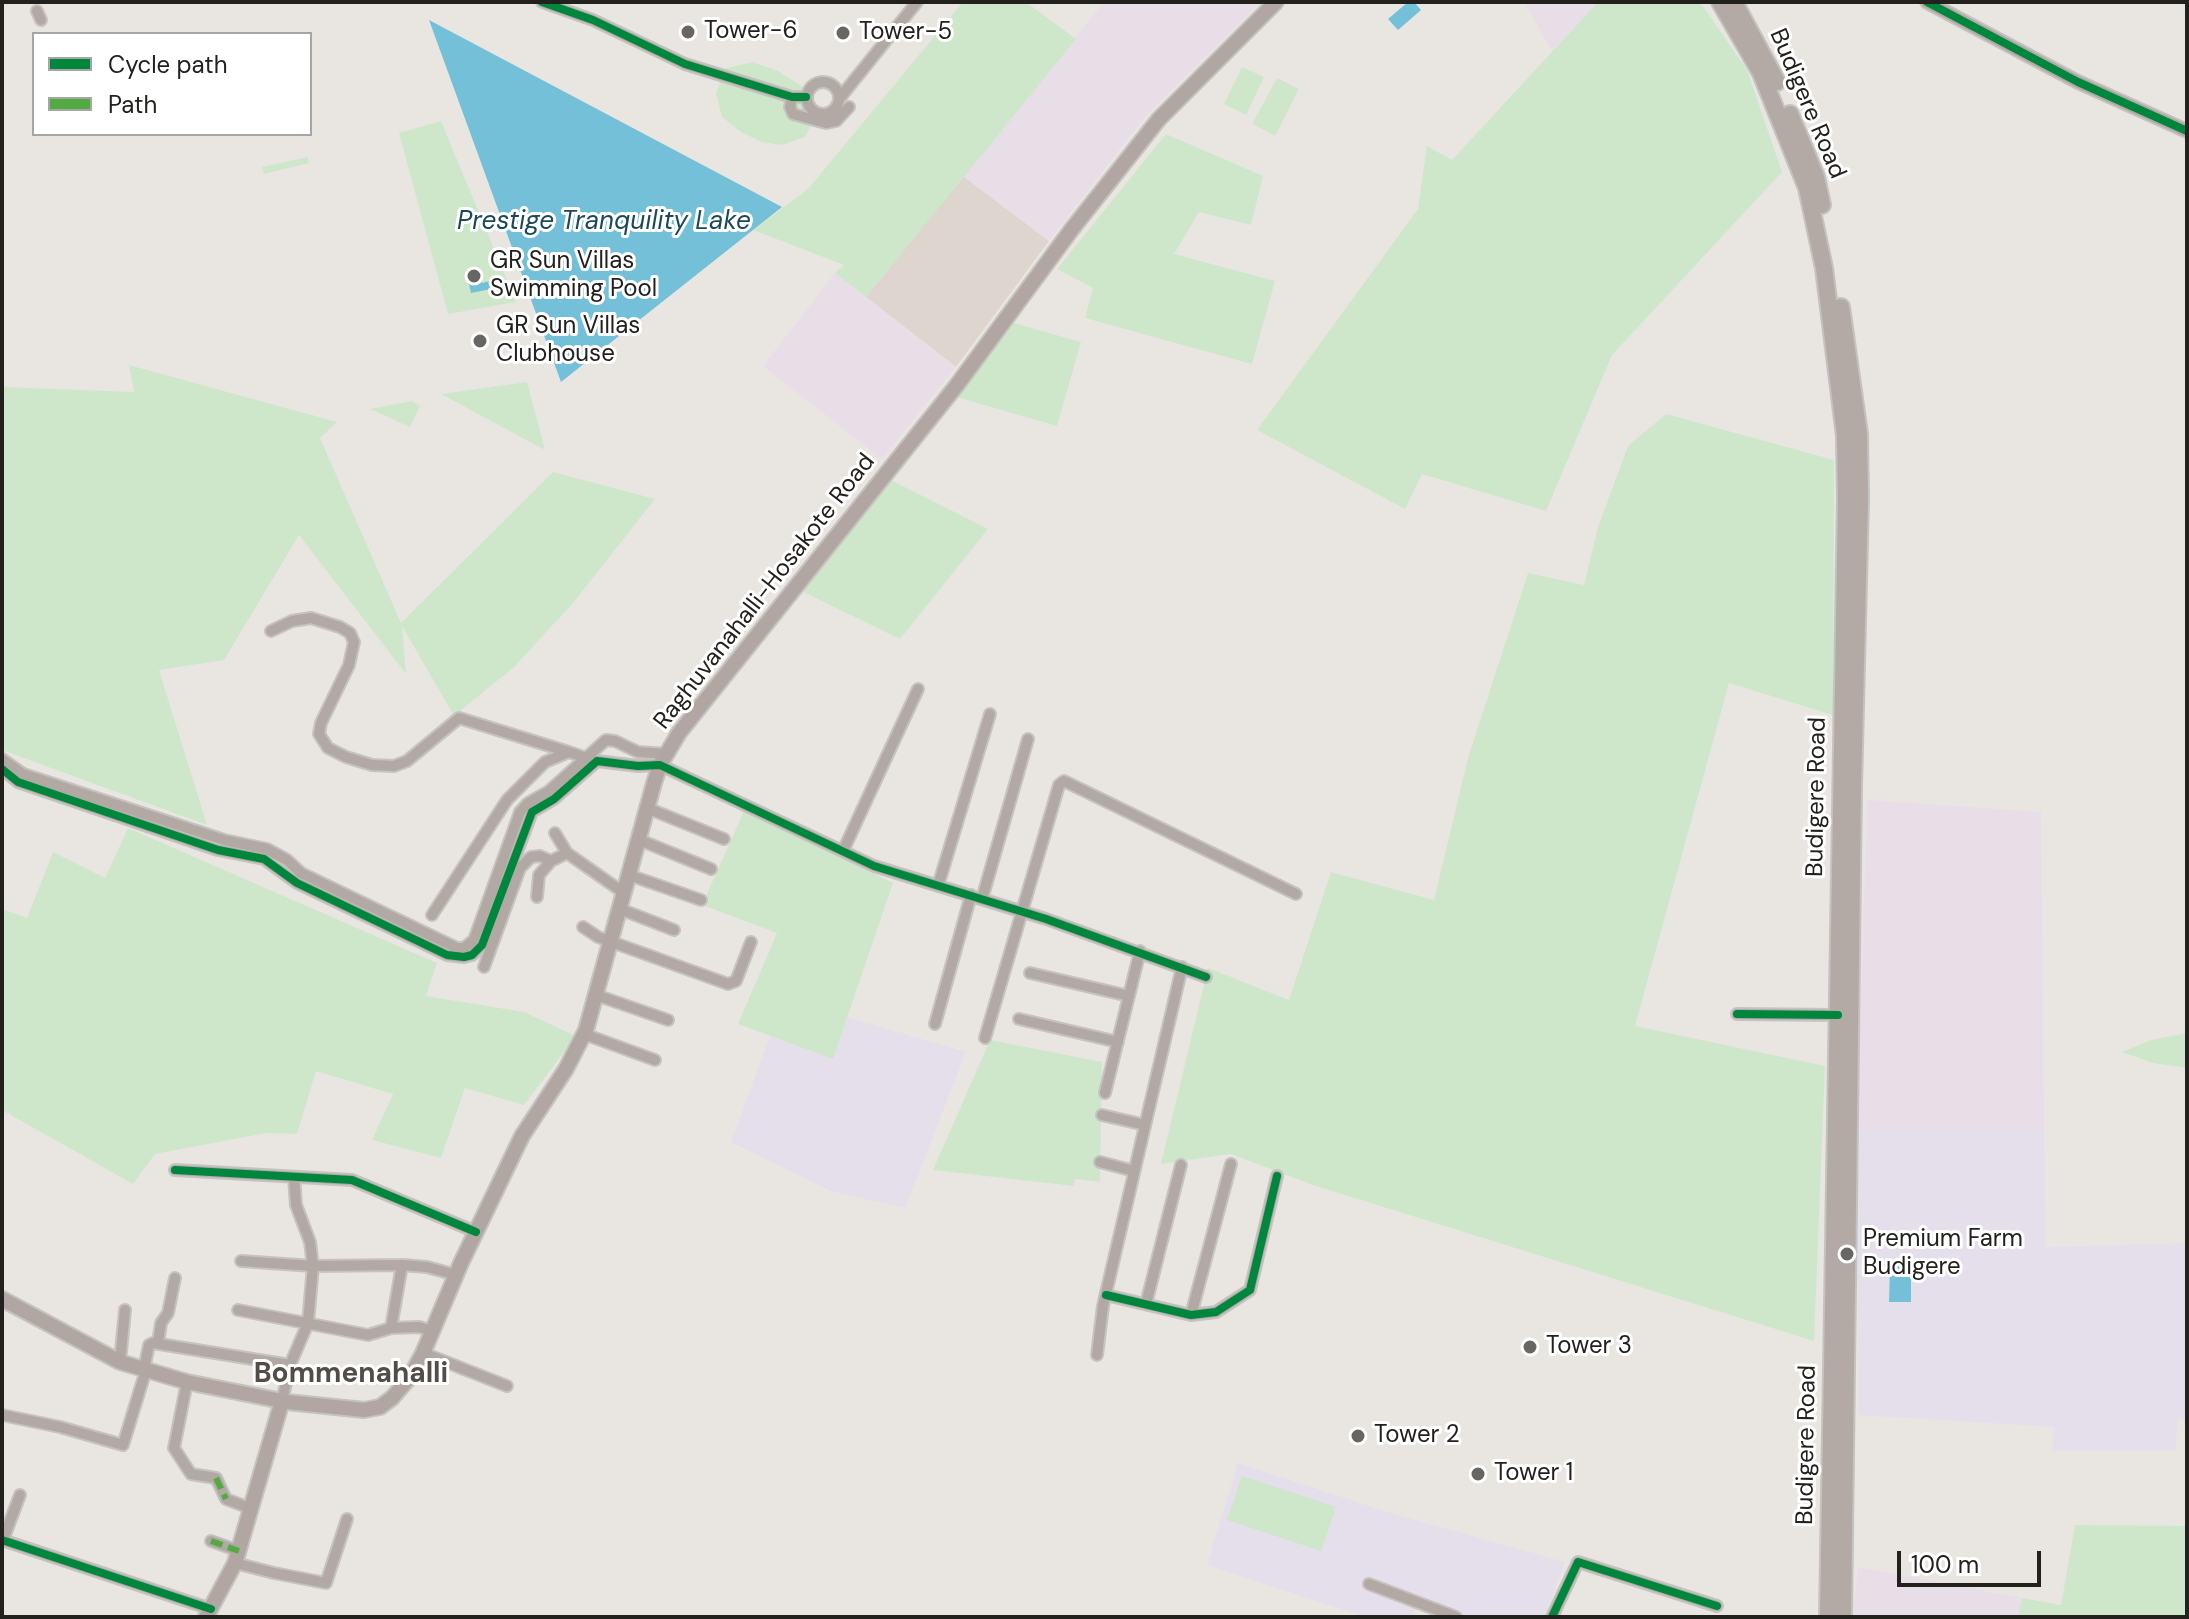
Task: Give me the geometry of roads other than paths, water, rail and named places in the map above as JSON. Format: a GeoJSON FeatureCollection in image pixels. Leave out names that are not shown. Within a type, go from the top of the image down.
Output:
{"type":"FeatureCollection","features":[{"type":"Feature","properties":{"kind":"main road","name":"Raghuvanahalli-Hosakote Road"},"geometry":{"type":"LineString","coordinates":[[2,1299],[120,1362],[187,1382],[282,1401],[364,1410],[380,1407],[410,1377],[522,1136],[566,1069],[584,1034],[612,942],[637,839],[664,759],[679,733],[957,385],[1072,229],[1159,119],[1276,2]]}},
{"type":"Feature","properties":{"kind":"main road","name":"Budigere Road"},"geometry":{"type":"LineString","coordinates":[[1720,2],[1765,82],[1807,188],[1824,268],[1845,436],[1838,1015],[1844,1054],[1843,1617]]}},
{"type":"Feature","properties":{"kind":"main road","name":"Budigere Road"},"geometry":{"type":"LineString","coordinates":[[1734,2],[1774,74],[1816,177],[1845,332],[1859,434],[1860,498],[1828,1617]]}},
{"type":"Feature","properties":{"kind":"main road"},"geometry":{"type":"LineString","coordinates":[[208,1613],[237,1557],[282,1401]]}},
{"type":"Feature","properties":{"kind":"street"},"geometry":{"type":"LineString","coordinates":[[542,2],[593,20],[685,64],[792,97],[806,97]]}},
{"type":"Feature","properties":{"kind":"street"},"geometry":{"type":"LineString","coordinates":[[839,99],[834,86],[826,82],[811,87],[806,97],[810,108],[819,113],[830,112],[917,2]]}},
{"type":"Feature","properties":{"kind":"street"},"geometry":{"type":"LineString","coordinates":[[1927,2],[2078,82],[2187,131]]}},
{"type":"Feature","properties":{"kind":"street"},"geometry":{"type":"LineString","coordinates":[[792,97],[790,107],[793,114],[826,123],[836,121],[849,107]]}},
{"type":"Feature","properties":{"kind":"street"},"geometry":{"type":"LineString","coordinates":[[271,631],[292,621],[311,618],[350,633],[354,642],[349,665],[321,723],[319,734],[328,748],[346,757],[372,765],[394,766],[407,761],[459,718],[591,760],[638,766],[664,759]]}},
{"type":"Feature","properties":{"kind":"street"},"geometry":{"type":"LineString","coordinates":[[843,851],[918,689]]}},
{"type":"Feature","properties":{"kind":"street"},"geometry":{"type":"LineString","coordinates":[[938,886],[990,714]]}},
{"type":"Feature","properties":{"kind":"street"},"geometry":{"type":"LineString","coordinates":[[935,1024],[1028,739]]}},
{"type":"Feature","properties":{"kind":"street"},"geometry":{"type":"LineString","coordinates":[[2,769],[18,782],[224,840],[267,849],[299,878],[470,951],[523,807],[591,760],[606,740],[615,741],[664,759],[874,866],[1140,951],[1206,977]]}},
{"type":"Feature","properties":{"kind":"street"},"geometry":{"type":"LineString","coordinates":[[432,915],[507,800],[545,762],[569,752]]}},
{"type":"Feature","properties":{"kind":"street"},"geometry":{"type":"LineString","coordinates":[[2,759],[21,773],[111,808]]}},
{"type":"Feature","properties":{"kind":"street"},"geometry":{"type":"LineString","coordinates":[[985,1038],[1059,785],[1064,781],[1296,894]]}},
{"type":"Feature","properties":{"kind":"street"},"geometry":{"type":"LineString","coordinates":[[647,808],[724,839]]}},
{"type":"Feature","properties":{"kind":"street"},"geometry":{"type":"LineString","coordinates":[[555,833],[567,853],[624,893]]}},
{"type":"Feature","properties":{"kind":"street"},"geometry":{"type":"LineString","coordinates":[[637,839],[711,869]]}},
{"type":"Feature","properties":{"kind":"street"},"geometry":{"type":"LineString","coordinates":[[537,897],[539,875],[551,861],[567,853]]}},
{"type":"Feature","properties":{"kind":"street"},"geometry":{"type":"LineString","coordinates":[[484,967],[520,868],[531,857],[540,856],[551,861]]}},
{"type":"Feature","properties":{"kind":"street"},"geometry":{"type":"LineString","coordinates":[[629,875],[701,900]]}},
{"type":"Feature","properties":{"kind":"street"},"geometry":{"type":"LineString","coordinates":[[620,909],[674,930]]}},
{"type":"Feature","properties":{"kind":"street"},"geometry":{"type":"LineString","coordinates":[[583,927],[612,942],[730,984],[736,981],[751,942]]}},
{"type":"Feature","properties":{"kind":"street"},"geometry":{"type":"LineString","coordinates":[[1105,1093],[1140,951]]}},
{"type":"Feature","properties":{"kind":"street"},"geometry":{"type":"LineString","coordinates":[[1097,1355],[1106,1295],[1182,967]]}},
{"type":"Feature","properties":{"kind":"street"},"geometry":{"type":"LineString","coordinates":[[1030,973],[1129,996]]}},
{"type":"Feature","properties":{"kind":"street"},"geometry":{"type":"LineString","coordinates":[[596,995],[668,1020]]}},
{"type":"Feature","properties":{"kind":"street"},"geometry":{"type":"LineString","coordinates":[[1737,1014],[1838,1015]]}},
{"type":"Feature","properties":{"kind":"street"},"geometry":{"type":"LineString","coordinates":[[1019,1019],[1118,1042]]}},
{"type":"Feature","properties":{"kind":"street"},"geometry":{"type":"LineString","coordinates":[[584,1034],[655,1060]]}},
{"type":"Feature","properties":{"kind":"street"},"geometry":{"type":"LineString","coordinates":[[1102,1115],[1145,1125]]}},
{"type":"Feature","properties":{"kind":"street"},"geometry":{"type":"LineString","coordinates":[[1100,1162],[1134,1171]]}},
{"type":"Feature","properties":{"kind":"street"},"geometry":{"type":"LineString","coordinates":[[1191,1315],[1231,1164]]}},
{"type":"Feature","properties":{"kind":"street"},"geometry":{"type":"LineString","coordinates":[[1146,1304],[1181,1165]]}},
{"type":"Feature","properties":{"kind":"street"},"geometry":{"type":"LineString","coordinates":[[175,1170],[352,1180],[476,1232]]}},
{"type":"Feature","properties":{"kind":"street"},"geometry":{"type":"LineString","coordinates":[[1106,1295],[1191,1315],[1216,1312],[1250,1290],[1277,1176]]}},
{"type":"Feature","properties":{"kind":"street"},"geometry":{"type":"LineString","coordinates":[[282,1401],[290,1365],[308,1323],[313,1266],[310,1242],[296,1205],[294,1177]]}},
{"type":"Feature","properties":{"kind":"street"},"geometry":{"type":"LineString","coordinates":[[241,1261],[313,1266],[402,1265],[427,1267],[456,1275]]}},
{"type":"Feature","properties":{"kind":"street"},"geometry":{"type":"LineString","coordinates":[[391,1328],[402,1265]]}},
{"type":"Feature","properties":{"kind":"street"},"geometry":{"type":"LineString","coordinates":[[158,1343],[175,1278]]}},
{"type":"Feature","properties":{"kind":"street"},"geometry":{"type":"LineString","coordinates":[[120,1362],[125,1310]]}},
{"type":"Feature","properties":{"kind":"street"},"geometry":{"type":"LineString","coordinates":[[238,1310],[368,1335],[391,1328],[419,1327],[433,1331]]}},
{"type":"Feature","properties":{"kind":"street"},"geometry":{"type":"LineString","coordinates":[[2,1415],[123,1445],[145,1370],[149,1345],[158,1343],[290,1365]]}},
{"type":"Feature","properties":{"kind":"street"},"geometry":{"type":"LineString","coordinates":[[423,1353],[507,1386]]}},
{"type":"Feature","properties":{"kind":"street"},"geometry":{"type":"LineString","coordinates":[[187,1382],[174,1448],[191,1474],[216,1478],[226,1499],[250,1508]]}},
{"type":"Feature","properties":{"kind":"street"},"geometry":{"type":"LineString","coordinates":[[20,1495],[3,1540],[208,1613]]}},
{"type":"Feature","properties":{"kind":"street"},"geometry":{"type":"LineString","coordinates":[[211,1541],[237,1557],[274,1573],[326,1583],[347,1519]]}},
{"type":"Feature","properties":{"kind":"street"},"geometry":{"type":"LineString","coordinates":[[1552,1617],[1578,1562],[1717,1606]]}},
{"type":"Feature","properties":{"kind":"street"},"geometry":{"type":"LineString","coordinates":[[1369,1584],[1456,1617]]}},
{"type":"Feature","properties":{"kind":"water"},"geometry":{"type":"Polygon","coordinates":[[[1408,2],[1414,2],[1421,10],[1398,30],[1388,19],[1408,2]]]}},
{"type":"Feature","properties":{"kind":"water","name":"Prestige Tranquility Lake"},"geometry":{"type":"Polygon","coordinates":[[[429,20],[782,207],[561,382],[429,20]]]}},
{"type":"Feature","properties":{"kind":"water","name":"GR Sun Villas Swimming Pool"},"geometry":{"type":"Polygon","coordinates":[[[479,268],[482,283],[490,281],[491,289],[471,293],[466,271],[479,268]]]}},
{"type":"Feature","properties":{"kind":"water"},"geometry":{"type":"Polygon","coordinates":[[[1890,1263],[1911,1264],[1911,1302],[1889,1302],[1890,1263]]]}},
{"type":"Feature","properties":{"kind":"place","name":"Tower-6"},"geometry":{"type":"Point","coordinates":[688,32]}},
{"type":"Feature","properties":{"kind":"place","name":"Tower-5"},"geometry":{"type":"Point","coordinates":[843,33]}},
{"type":"Feature","properties":{"kind":"place","name":"GR Sun Villas Swimming Pool"},"geometry":{"type":"Point","coordinates":[474,276]}},
{"type":"Feature","properties":{"kind":"place","name":"GR Sun Villas Clubhouse"},"geometry":{"type":"Point","coordinates":[480,341]}},
{"type":"Feature","properties":{"kind":"place","name":"Premium Farm Budigere"},"geometry":{"type":"Point","coordinates":[1847,1254]}},
{"type":"Feature","properties":{"kind":"place","name":"Tower 3"},"geometry":{"type":"Point","coordinates":[1530,1347]}},
{"type":"Feature","properties":{"kind":"place","name":"Tower 2"},"geometry":{"type":"Point","coordinates":[1358,1436]}},
{"type":"Feature","properties":{"kind":"place","name":"Tower 1"},"geometry":{"type":"Point","coordinates":[1478,1474]}},
{"type":"Feature","properties":{"kind":"district","name":"Bommenahalli"},"geometry":{"type":"Point","coordinates":[351,1375]}}]}
